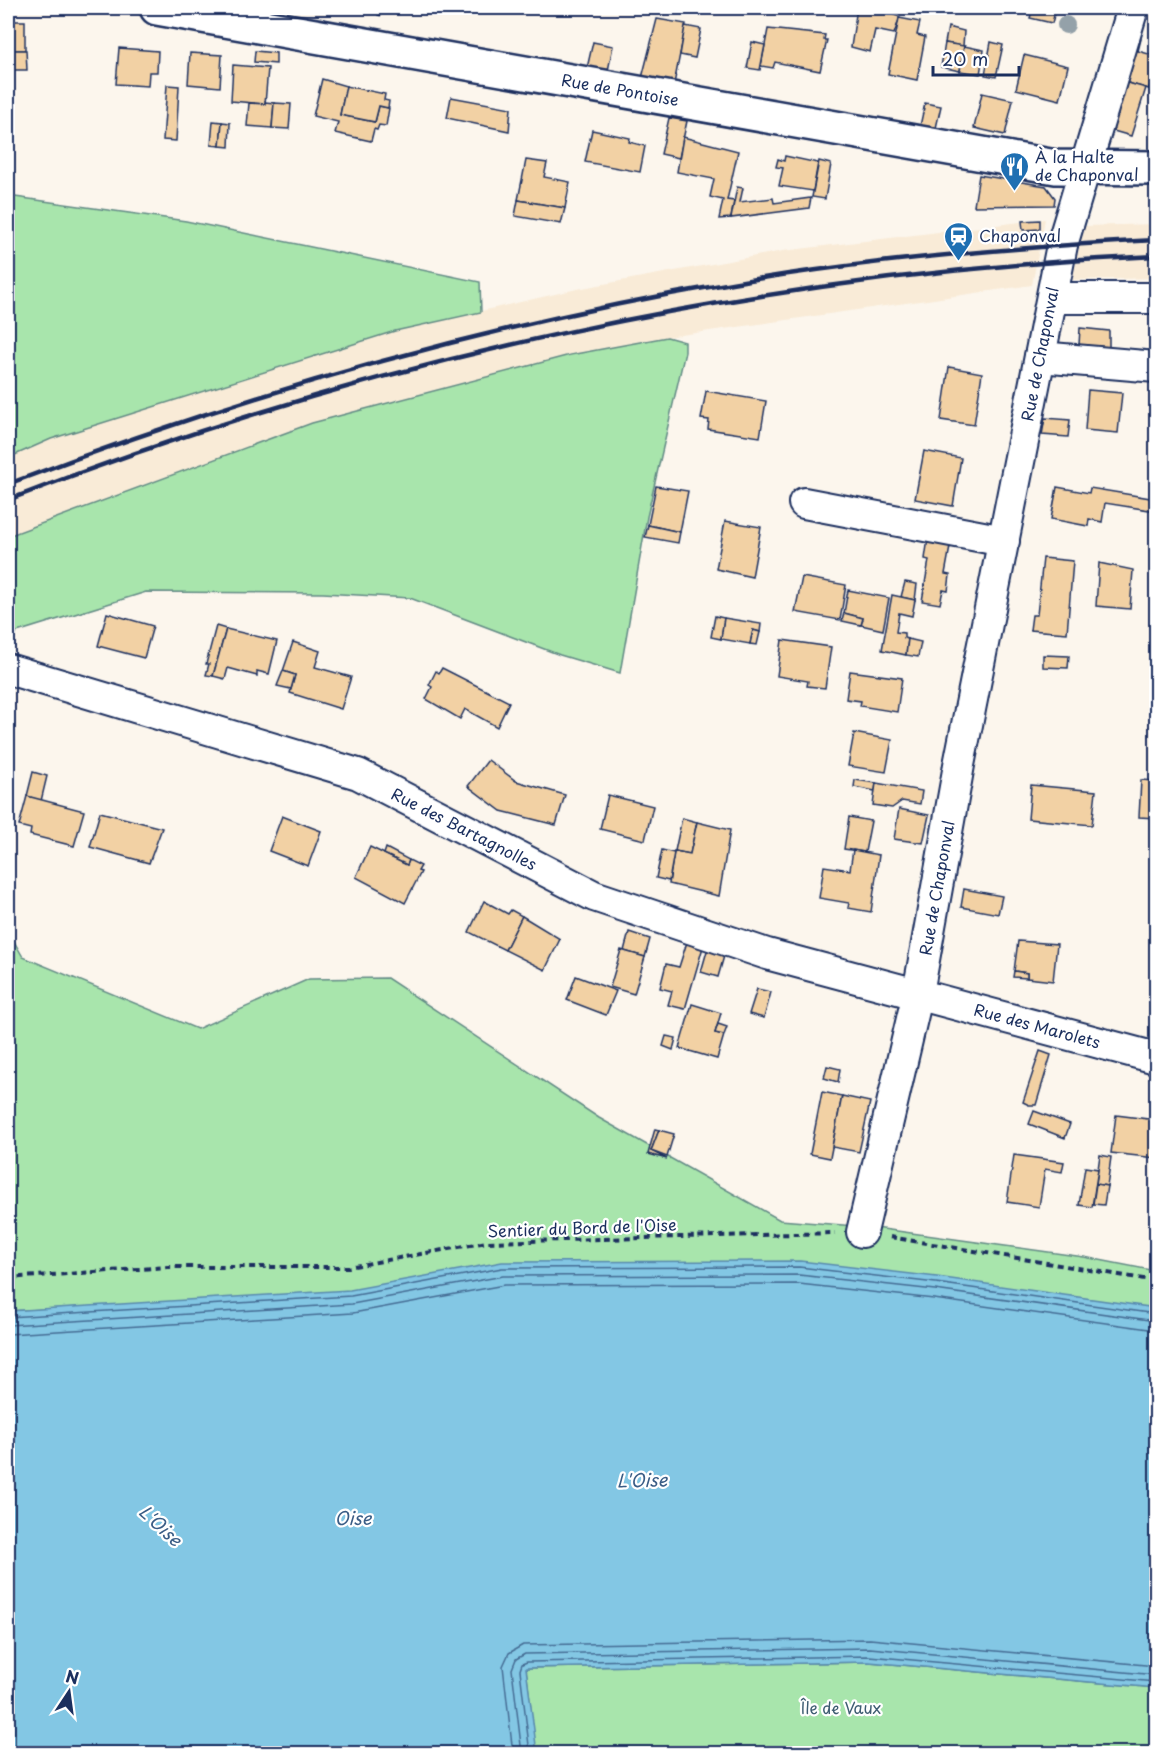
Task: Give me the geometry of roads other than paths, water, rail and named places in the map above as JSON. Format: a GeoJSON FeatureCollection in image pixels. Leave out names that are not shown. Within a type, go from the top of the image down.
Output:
{"type":"FeatureCollection","features":[{"type":"Feature","properties":{"kind":"main road","name":"Rue de Pontoise"},"geometry":{"type":"LineString","coordinates":[[157,8],[1045,165],[1085,168],[1156,168]]}},
{"type":"Feature","properties":{"kind":"street","name":"Rue de Chaponval"},"geometry":{"type":"LineString","coordinates":[[862,1233],[918,993],[961,753],[1067,224],[1133,8]]}},
{"type":"Feature","properties":{"kind":"street"},"geometry":{"type":"LineString","coordinates":[[1052,298],[1156,298]]}},
{"type":"Feature","properties":{"kind":"street"},"geometry":{"type":"LineString","coordinates":[[1040,357],[1156,367]]}},
{"type":"Feature","properties":{"kind":"street"},"geometry":{"type":"LineString","coordinates":[[804,503],[1004,541]]}},
{"type":"Feature","properties":{"kind":"street","name":"Rue des Bartagnolles"},"geometry":{"type":"LineString","coordinates":[[8,669],[358,774],[594,896],[767,954],[918,993]]}},
{"type":"Feature","properties":{"kind":"street","name":"Rue des Marolets"},"geometry":{"type":"LineString","coordinates":[[918,993],[1156,1058]]}},
{"type":"Feature","properties":{"kind":"water","name":"Oise"},"geometry":{"type":"Polygon","coordinates":[[[800,1261],[937,1277],[1156,1308],[1156,1688],[869,1662],[526,1668],[537,1753],[8,1753],[8,1311],[350,1290],[502,1262],[800,1261]]]}},
{"type":"Feature","properties":{"kind":"railway"},"geometry":{"type":"LineString","coordinates":[[8,484],[185,421],[275,392],[456,342],[639,300],[837,267],[997,250],[1156,240]]}},
{"type":"Feature","properties":{"kind":"railway"},"geometry":{"type":"LineString","coordinates":[[8,500],[146,449],[286,404],[429,365],[572,331],[717,303],[863,281],[1009,266],[1156,256]]}},
{"type":"Feature","properties":{"kind":"place","name":"À la Halte de Chaponval"},"geometry":{"type":"Point","coordinates":[1014,192]}},
{"type":"Feature","properties":{"kind":"place","name":"Chaponval"},"geometry":{"type":"Point","coordinates":[958,262]}},
{"type":"Feature","properties":{"kind":"water label","name":"L'Oise"},"geometry":{"type":"Point","coordinates":[642,1481]}},
{"type":"Feature","properties":{"kind":"water label","name":"L'Oise"},"geometry":{"type":"Point","coordinates":[160,1526]}},
{"type":"Feature","properties":{"kind":"park label","name":"Île de Vaux"},"geometry":{"type":"Point","coordinates":[841,1708]}}]}
